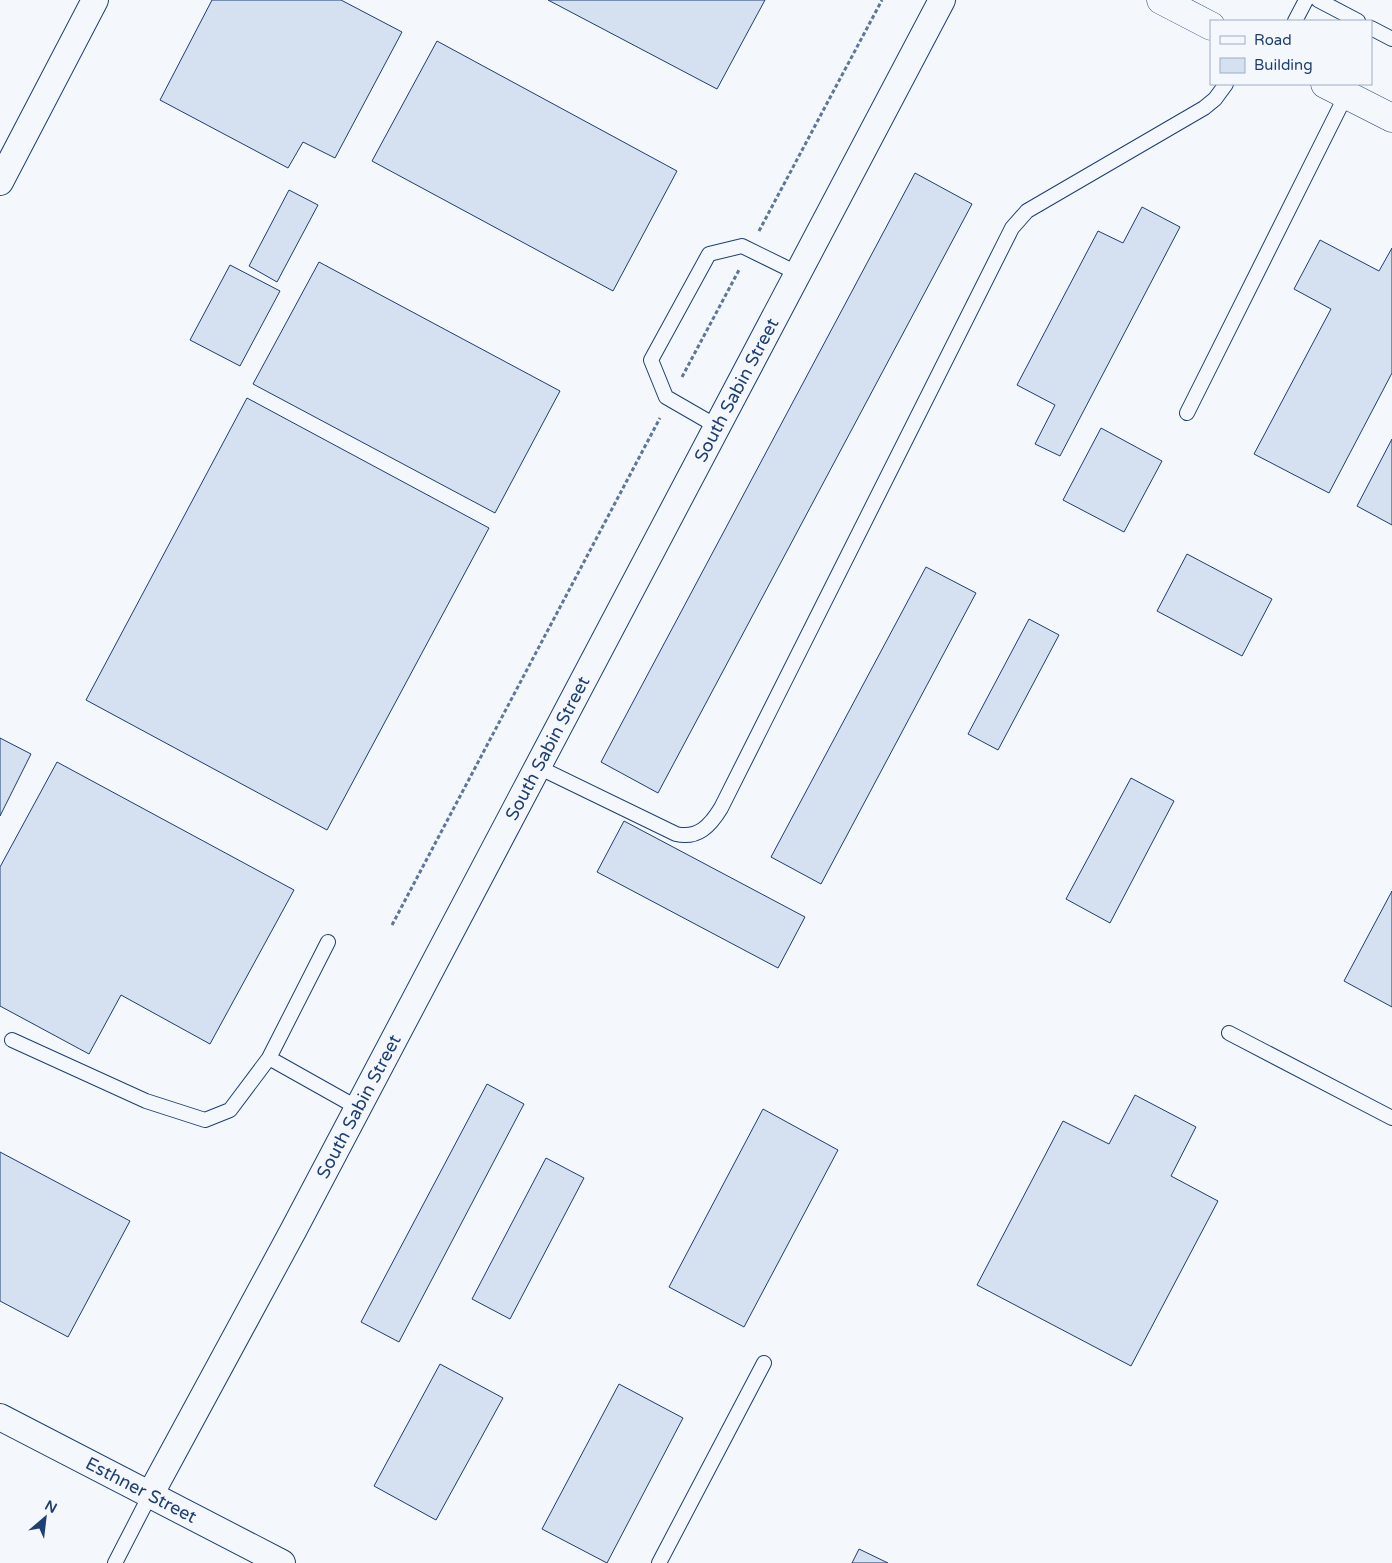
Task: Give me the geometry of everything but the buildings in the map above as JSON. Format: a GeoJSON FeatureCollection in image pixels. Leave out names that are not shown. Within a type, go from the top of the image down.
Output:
{"type":"FeatureCollection","features":[{"type":"Feature","properties":{"kind":"street"},"geometry":{"type":"LineString","coordinates":[[0,182],[95,0]]}},
{"type":"Feature","properties":{"kind":"street","name":"South Sabin Street"},"geometry":{"type":"LineString","coordinates":[[150,1495],[358,1108],[942,0]]}},
{"type":"Feature","properties":{"kind":"street"},"geometry":{"type":"LineString","coordinates":[[1161,0],[1210,25]]}},
{"type":"Feature","properties":{"kind":"street"},"geometry":{"type":"LineString","coordinates":[[1335,89],[1392,118]]}},
{"type":"Feature","properties":{"kind":"street","name":"Esthner Street"},"geometry":{"type":"LineString","coordinates":[[0,1417],[282,1563]]}},
{"type":"Feature","properties":{"kind":"lane"},"geometry":{"type":"LineString","coordinates":[[1296,20],[1306,0]]}},
{"type":"Feature","properties":{"kind":"lane"},"geometry":{"type":"LineString","coordinates":[[1318,0],[1356,20]]}},
{"type":"Feature","properties":{"kind":"lane"},"geometry":{"type":"LineString","coordinates":[[1372,29],[1392,39]]}},
{"type":"Feature","properties":{"kind":"lane"},"geometry":{"type":"LineString","coordinates":[[538,767],[676,834],[687,836],[696,834],[714,820],[1012,228],[1027,211],[1035,206],[1204,108],[1215,99],[1225,85]]}},
{"type":"Feature","properties":{"kind":"lane"},"geometry":{"type":"LineString","coordinates":[[1187,413],[1335,89]]}},
{"type":"Feature","properties":{"kind":"lane"},"geometry":{"type":"LineString","coordinates":[[718,426],[666,397],[651,360],[709,254],[742,246],[798,273]]}},
{"type":"Feature","properties":{"kind":"lane"},"geometry":{"type":"LineString","coordinates":[[12,1040],[146,1101],[205,1120],[230,1110],[269,1058],[328,942]]}},
{"type":"Feature","properties":{"kind":"lane"},"geometry":{"type":"LineString","coordinates":[[1228,1032],[1392,1118]]}},
{"type":"Feature","properties":{"kind":"lane"},"geometry":{"type":"LineString","coordinates":[[269,1058],[358,1108]]}},
{"type":"Feature","properties":{"kind":"lane"},"geometry":{"type":"LineString","coordinates":[[659,1563],[764,1363]]}},
{"type":"Feature","properties":{"kind":"lane"},"geometry":{"type":"LineString","coordinates":[[115,1563],[150,1495]]}},
{"type":"Feature","properties":{"kind":"path"},"geometry":{"type":"LineString","coordinates":[[392,925],[882,0]]}}]}
